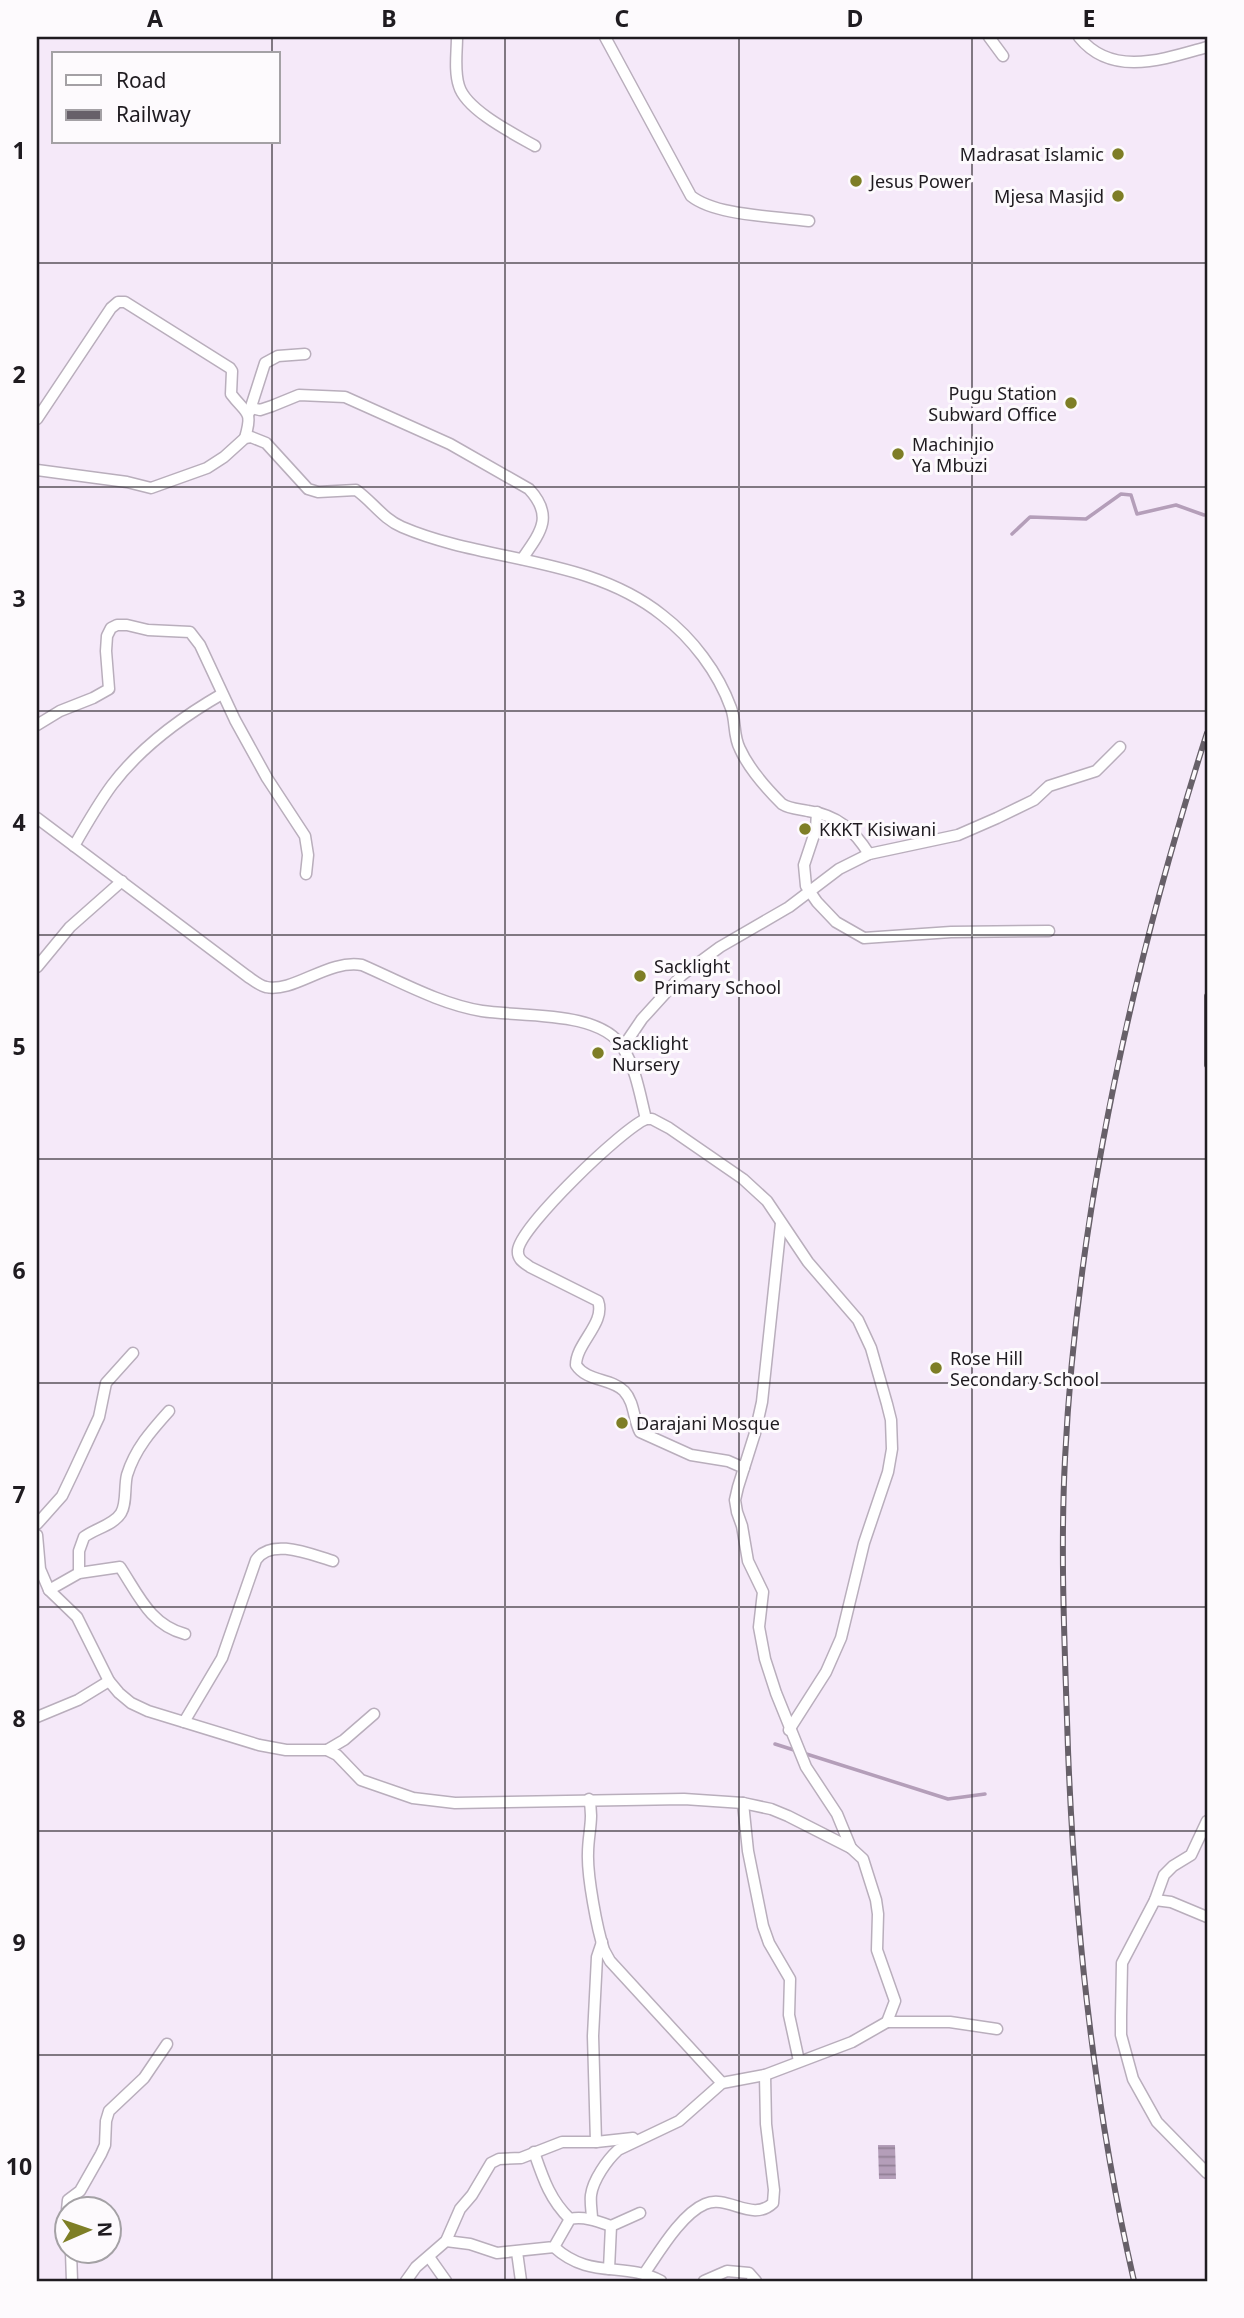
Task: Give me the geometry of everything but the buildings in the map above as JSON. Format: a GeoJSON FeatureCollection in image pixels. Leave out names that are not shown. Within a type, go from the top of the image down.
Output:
{"type":"FeatureCollection","features":[{"type":"Feature","properties":{"kind":"street"},"geometry":{"type":"LineString","coordinates":[[457,37],[458,85],[463,94],[484,114],[535,146]]}},
{"type":"Feature","properties":{"kind":"street"},"geometry":{"type":"LineString","coordinates":[[605,37],[691,195],[702,205],[808,221]]}},
{"type":"Feature","properties":{"kind":"street"},"geometry":{"type":"LineString","coordinates":[[989,37],[1003,56]]}},
{"type":"Feature","properties":{"kind":"street"},"geometry":{"type":"LineString","coordinates":[[1079,37],[1097,54],[1136,63],[1151,62],[1207,47]]}},
{"type":"Feature","properties":{"kind":"street"},"geometry":{"type":"LineString","coordinates":[[37,419],[111,308],[118,302],[132,305],[230,368],[231,394],[250,411],[272,407],[299,396],[345,397],[450,444],[529,489],[542,507],[542,522],[522,559]]}},
{"type":"Feature","properties":{"kind":"street"},"geometry":{"type":"LineString","coordinates":[[37,470],[127,482],[151,488],[207,468],[245,438],[265,362],[278,356],[305,354]]}},
{"type":"Feature","properties":{"kind":"street"},"geometry":{"type":"LineString","coordinates":[[245,438],[256,438],[266,443],[308,489],[318,492],[356,490],[399,526],[470,549],[522,559],[599,580],[663,615],[689,639],[708,663],[732,708],[738,746],[752,769],[782,804],[788,808],[817,812],[838,820],[850,828],[869,854]]}},
{"type":"Feature","properties":{"kind":"street"},"geometry":{"type":"LineString","coordinates":[[37,725],[60,711],[109,690],[106,651],[107,636],[111,628],[117,625],[193,634],[267,778],[304,836],[308,855],[306,874]]}},
{"type":"Feature","properties":{"kind":"street"},"geometry":{"type":"LineString","coordinates":[[74,846],[100,802],[122,773],[183,719],[222,694]]}},
{"type":"Feature","properties":{"kind":"street"},"geometry":{"type":"LineString","coordinates":[[623,1047],[655,1004],[682,975],[720,947],[771,919],[839,869],[869,854],[958,835],[1034,800],[1049,786],[1096,771],[1120,747]]}},
{"type":"Feature","properties":{"kind":"street"},"geometry":{"type":"LineString","coordinates":[[817,812],[816,830],[804,865],[806,886],[836,922],[863,938],[951,932],[1049,932]]}},
{"type":"Feature","properties":{"kind":"street"},"geometry":{"type":"LineString","coordinates":[[37,818],[265,987],[279,987],[334,966],[352,963],[461,1006],[483,1011],[582,1021],[599,1027],[623,1047],[636,1079],[646,1119]]}},
{"type":"Feature","properties":{"kind":"street"},"geometry":{"type":"LineString","coordinates":[[37,967],[71,927],[122,881]]}},
{"type":"Feature","properties":{"kind":"street"},"geometry":{"type":"LineString","coordinates":[[744,1468],[728,1461],[691,1455],[640,1432],[626,1393],[616,1386],[584,1374],[576,1365],[577,1357],[600,1308],[597,1301],[530,1267],[521,1261],[519,1255],[518,1248],[536,1219],[603,1152],[646,1119],[652,1119],[669,1128],[743,1179],[767,1201],[808,1262],[858,1320],[871,1348],[891,1420],[892,1449],[888,1472],[864,1543],[841,1638],[826,1672],[789,1730]]}},
{"type":"Feature","properties":{"kind":"street"},"geometry":{"type":"LineString","coordinates":[[781,1222],[762,1402],[735,1500],[748,1561],[762,1592],[759,1627],[765,1659],[789,1730],[806,1767],[837,1814],[851,1848]]}},
{"type":"Feature","properties":{"kind":"street"},"geometry":{"type":"LineString","coordinates":[[37,1524],[68,1484],[99,1417],[106,1383],[132,1353]]}},
{"type":"Feature","properties":{"kind":"street"},"geometry":{"type":"LineString","coordinates":[[79,1573],[80,1544],[84,1537],[116,1520],[120,1514],[135,1454],[169,1411]]}},
{"type":"Feature","properties":{"kind":"street"},"geometry":{"type":"LineString","coordinates":[[37,1535],[40,1569],[49,1590],[77,1617],[109,1681],[131,1703],[259,1745],[286,1750],[327,1749],[344,1740],[374,1714]]}},
{"type":"Feature","properties":{"kind":"street"},"geometry":{"type":"LineString","coordinates":[[184,1722],[222,1658],[260,1553],[283,1549],[333,1561]]}},
{"type":"Feature","properties":{"kind":"street"},"geometry":{"type":"LineString","coordinates":[[49,1590],[79,1573],[120,1567],[151,1615],[174,1632],[184,1634]]}},
{"type":"Feature","properties":{"kind":"street"},"geometry":{"type":"LineString","coordinates":[[37,1717],[78,1700],[109,1681]]}},
{"type":"Feature","properties":{"kind":"street"},"geometry":{"type":"LineString","coordinates":[[327,1749],[337,1755],[361,1780],[413,1798],[455,1803],[684,1799],[743,1803],[772,1809],[788,1816],[851,1848],[863,1859],[876,1900],[877,1950],[895,2001],[887,2022]]}},
{"type":"Feature","properties":{"kind":"street"},"geometry":{"type":"LineString","coordinates":[[589,1799],[592,1819],[589,1868],[602,1942],[610,1961],[722,2083]]}},
{"type":"Feature","properties":{"kind":"street"},"geometry":{"type":"LineString","coordinates":[[743,1803],[748,1852],[763,1926],[769,1943],[790,1979],[789,2015],[799,2061]]}},
{"type":"Feature","properties":{"kind":"street"},"geometry":{"type":"LineString","coordinates":[[1207,1821],[1191,1855],[1164,1875],[1155,1900],[1122,1963],[1121,2035],[1133,2079],[1157,2122],[1207,2173]]}},
{"type":"Feature","properties":{"kind":"street"},"geometry":{"type":"LineString","coordinates":[[1155,1900],[1171,1902],[1207,1917]]}},
{"type":"Feature","properties":{"kind":"street"},"geometry":{"type":"LineString","coordinates":[[596,2142],[593,2036],[597,1957],[602,1942]]}},
{"type":"Feature","properties":{"kind":"street"},"geometry":{"type":"LineString","coordinates":[[592,2219],[593,2188],[610,2157],[618,2150],[686,2117],[722,2083],[765,2076],[852,2042],[887,2022],[950,2022],[997,2029]]}},
{"type":"Feature","properties":{"kind":"street"},"geometry":{"type":"LineString","coordinates":[[73,2196],[80,2190],[102,2154],[108,2111],[144,2078],[167,2044]]}},
{"type":"Feature","properties":{"kind":"street"},"geometry":{"type":"LineString","coordinates":[[643,2274],[665,2243],[694,2210],[707,2202],[716,2201],[755,2211],[773,2203],[765,2076]]}},
{"type":"Feature","properties":{"kind":"street"},"geometry":{"type":"LineString","coordinates":[[407,2281],[416,2267],[446,2241],[460,2209],[472,2196],[491,2163],[499,2159],[521,2158],[562,2142],[644,2137]]}},
{"type":"Feature","properties":{"kind":"street"},"geometry":{"type":"LineString","coordinates":[[534,2152],[548,2192],[570,2219],[592,2219],[611,2227],[640,2213]]}},
{"type":"Feature","properties":{"kind":"street"},"geometry":{"type":"LineString","coordinates":[[554,2247],[570,2219]]}},
{"type":"Feature","properties":{"kind":"street"},"geometry":{"type":"LineString","coordinates":[[609,2269],[611,2227]]}},
{"type":"Feature","properties":{"kind":"street"},"geometry":{"type":"LineString","coordinates":[[446,2241],[470,2244],[497,2253],[554,2247],[579,2264],[643,2274],[661,2281]]}},
{"type":"Feature","properties":{"kind":"street"},"geometry":{"type":"LineString","coordinates":[[517,2252],[521,2281]]}},
{"type":"Feature","properties":{"kind":"street"},"geometry":{"type":"LineString","coordinates":[[429,2257],[446,2281]]}},
{"type":"Feature","properties":{"kind":"street"},"geometry":{"type":"LineString","coordinates":[[704,2281],[727,2271],[749,2273],[756,2281]]}},
{"type":"Feature","properties":{"kind":"shaded area"},"geometry":{"type":"Polygon","coordinates":[[[878,2145],[895,2145],[896,2179],[879,2179],[878,2145]]]}},
{"type":"Feature","properties":{"kind":"waterway"},"geometry":{"type":"LineString","coordinates":[[1012,534],[1030,517],[1086,519],[1121,494],[1131,495],[1137,514],[1176,505],[1204,515]]}},
{"type":"Feature","properties":{"kind":"waterway"},"geometry":{"type":"LineString","coordinates":[[775,1744],[948,1799],[985,1794]]}},
{"type":"Feature","properties":{"kind":"railway"},"geometry":{"type":"LineString","coordinates":[[1134,2281],[1097,2084],[1081,1951],[1068,1750],[1063,1531],[1065,1459],[1071,1367],[1082,1274],[1112,1092],[1155,911],[1207,733]]}},
{"type":"Feature","properties":{"kind":"railway"},"geometry":{"type":"LineString","coordinates":[[1207,996],[1207,1065]]}},
{"type":"Feature","properties":{"kind":"place","name":"Madrasat Islamic"},"geometry":{"type":"Point","coordinates":[1118,154]}},
{"type":"Feature","properties":{"kind":"place","name":"Jesus Power"},"geometry":{"type":"Point","coordinates":[856,181]}},
{"type":"Feature","properties":{"kind":"place","name":"Mjesa Masjid"},"geometry":{"type":"Point","coordinates":[1118,196]}},
{"type":"Feature","properties":{"kind":"place","name":"Pugu Station Subward Office"},"geometry":{"type":"Point","coordinates":[1071,403]}},
{"type":"Feature","properties":{"kind":"place","name":"Machinjio Ya Mbuzi"},"geometry":{"type":"Point","coordinates":[898,454]}},
{"type":"Feature","properties":{"kind":"place","name":"KKKT Kisiwani"},"geometry":{"type":"Point","coordinates":[805,829]}},
{"type":"Feature","properties":{"kind":"place","name":"Sacklight Primary School"},"geometry":{"type":"Point","coordinates":[640,976]}},
{"type":"Feature","properties":{"kind":"place","name":"Sacklight Nursery"},"geometry":{"type":"Point","coordinates":[598,1053]}},
{"type":"Feature","properties":{"kind":"place","name":"Rose Hill Secondary School"},"geometry":{"type":"Point","coordinates":[936,1368]}},
{"type":"Feature","properties":{"kind":"place","name":"Darajani Mosque"},"geometry":{"type":"Point","coordinates":[622,1423]}}]}
